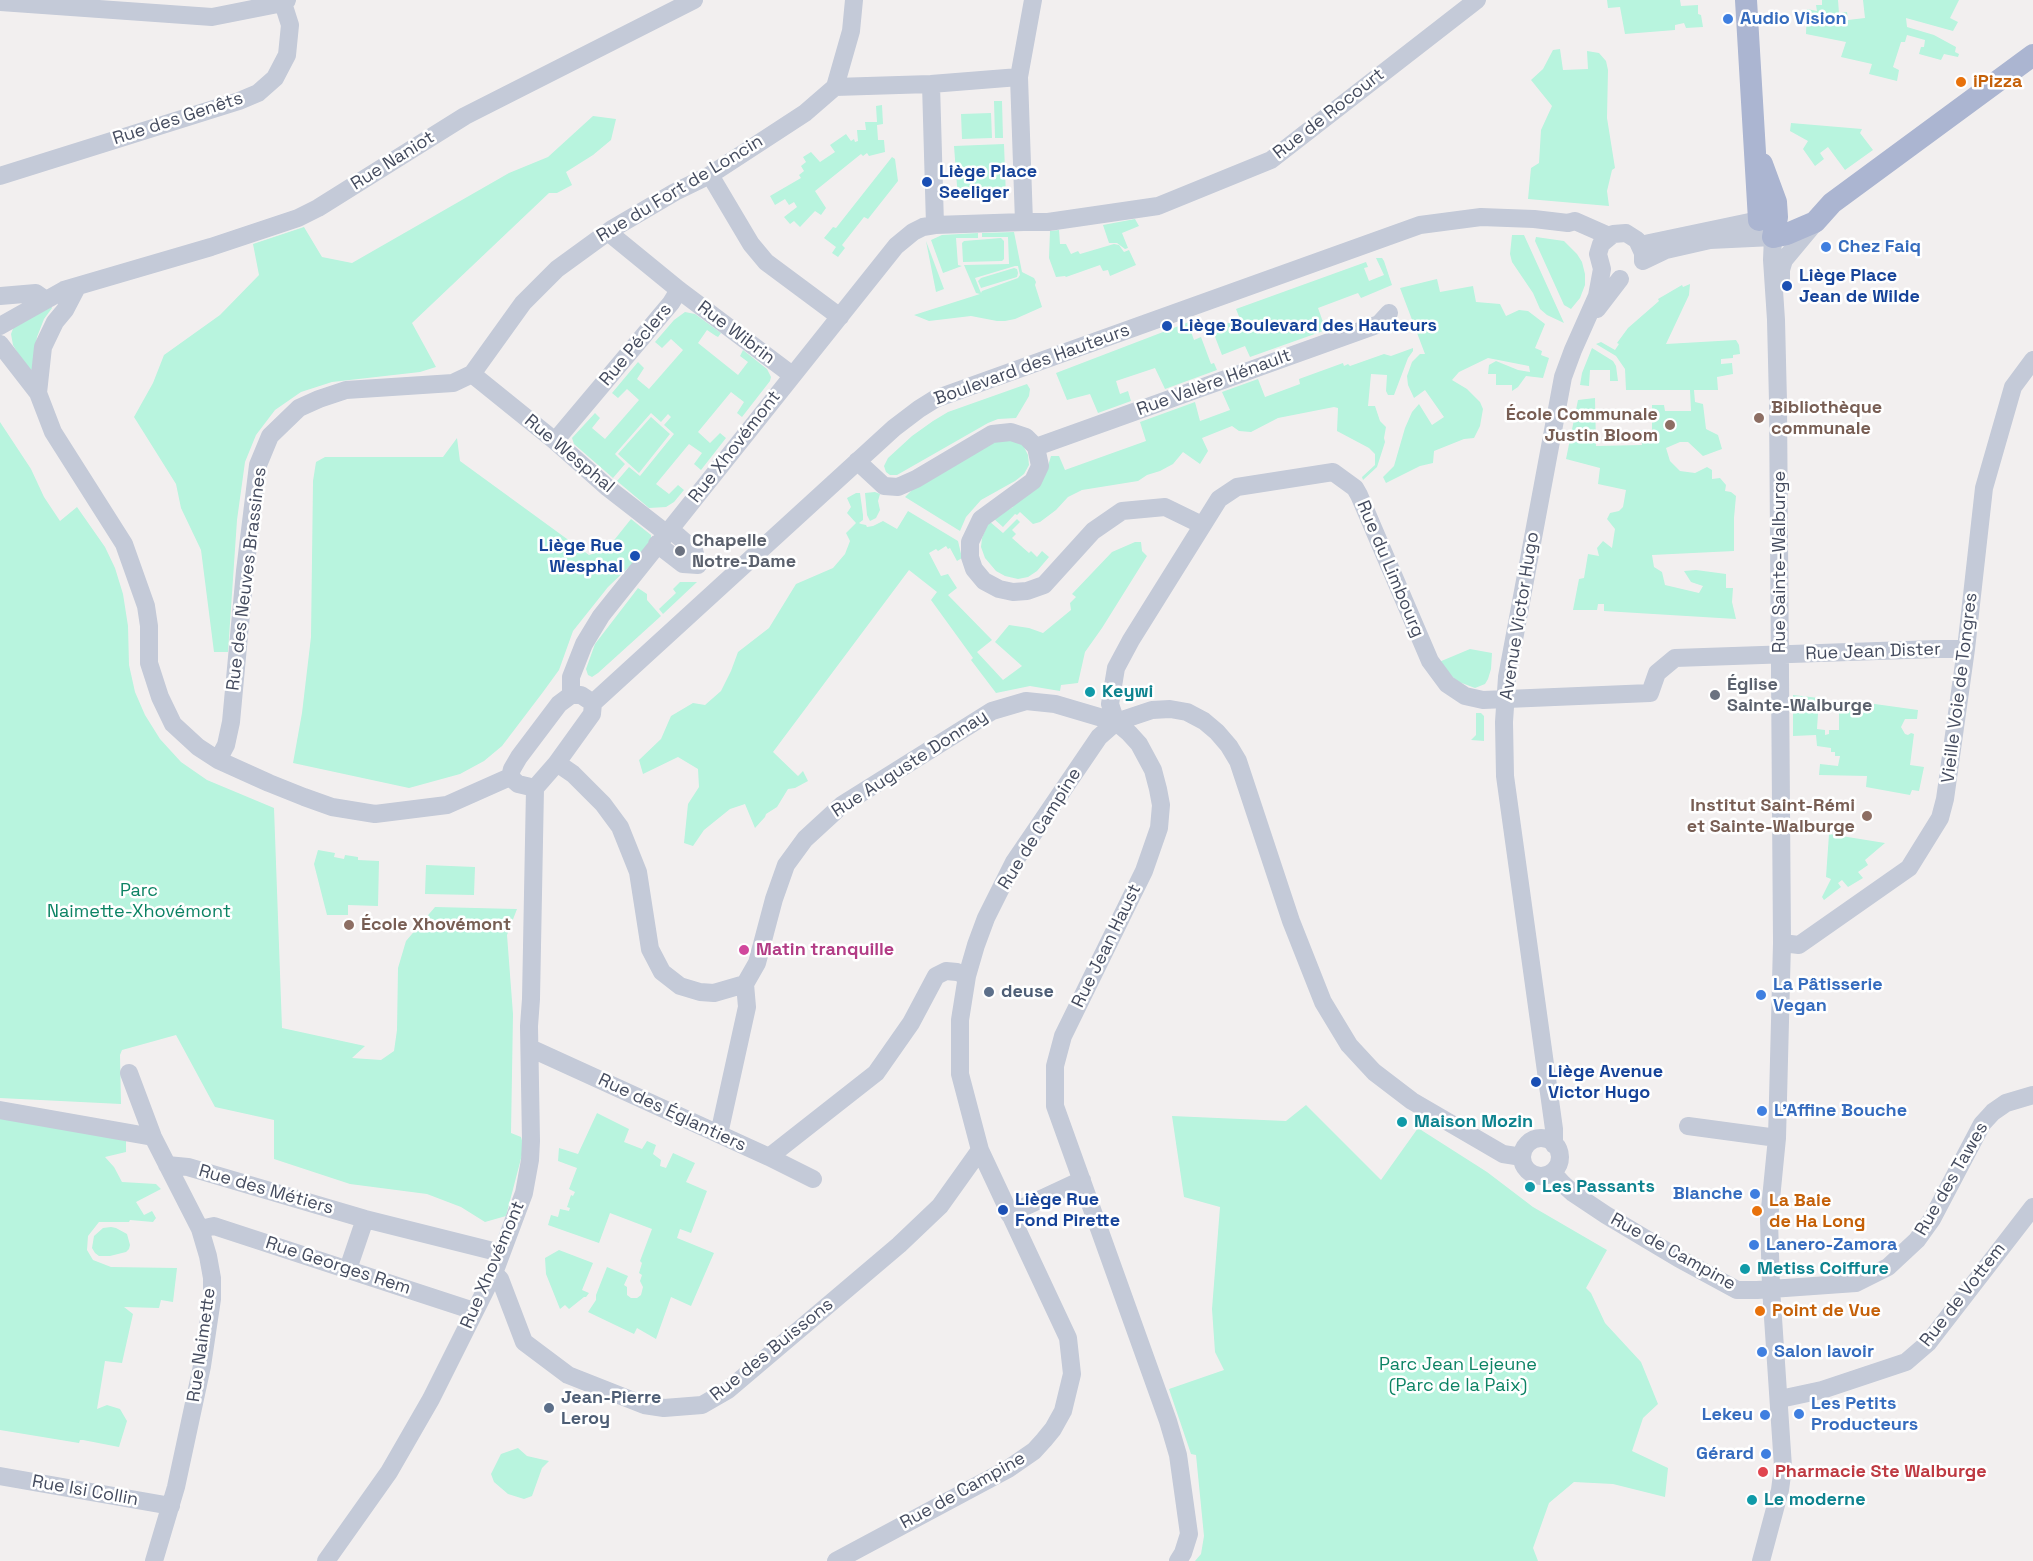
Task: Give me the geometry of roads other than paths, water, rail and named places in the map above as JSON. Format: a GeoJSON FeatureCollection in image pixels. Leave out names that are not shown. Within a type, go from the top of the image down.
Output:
{"type":"FeatureCollection","features":[{"type":"Feature","properties":{"kind":"main road","name":"Rue Sainte-Walburge"},"geometry":{"type":"LineString","coordinates":[[1746,0],[1750,96],[1755,146],[1775,194],[1770,224]]}},
{"type":"Feature","properties":{"kind":"main road"},"geometry":{"type":"LineString","coordinates":[[1770,224],[1787,234],[1815,222],[1832,203],[2033,56]]}},
{"type":"Feature","properties":{"kind":"main road"},"geometry":{"type":"LineString","coordinates":[[1770,224],[1832,203]]}},
{"type":"Feature","properties":{"kind":"street","name":"Rue Naniot"},"geometry":{"type":"LineString","coordinates":[[0,326],[63,290],[211,247],[298,218],[318,208],[465,116],[694,0]]}},
{"type":"Feature","properties":{"kind":"street"},"geometry":{"type":"LineString","coordinates":[[854,0],[851,31],[835,87],[931,84],[1019,77]]}},
{"type":"Feature","properties":{"kind":"street"},"geometry":{"type":"LineString","coordinates":[[1024,222],[1019,77],[1033,0]]}},
{"type":"Feature","properties":{"kind":"street","name":"Rue de Rocourt"},"geometry":{"type":"LineString","coordinates":[[935,225],[1048,222],[1158,206],[1270,160],[1477,0]]}},
{"type":"Feature","properties":{"kind":"street"},"geometry":{"type":"LineString","coordinates":[[0,2],[212,17],[285,1]]}},
{"type":"Feature","properties":{"kind":"street","name":"Rue des Genêts"},"geometry":{"type":"LineString","coordinates":[[0,176],[258,93],[275,78],[286,56],[290,25],[285,1]]}},
{"type":"Feature","properties":{"kind":"street"},"geometry":{"type":"LineString","coordinates":[[931,84],[935,225]]}},
{"type":"Feature","properties":{"kind":"street","name":"Rue du Fort de Loncin"},"geometry":{"type":"LineString","coordinates":[[472,374],[523,303],[557,269],[608,232],[675,192],[710,175],[805,113],[835,87]]}},
{"type":"Feature","properties":{"kind":"street"},"geometry":{"type":"LineString","coordinates":[[710,175],[751,244],[766,262],[840,316]]}},
{"type":"Feature","properties":{"kind":"street","name":"Boulevard des Hauteurs"},"geometry":{"type":"LineString","coordinates":[[592,703],[857,461],[904,420],[935,399],[1405,230],[1435,222],[1481,217],[1568,223],[1572,232],[1604,243],[1619,232],[1626,233],[1637,240],[1642,253]]}},
{"type":"Feature","properties":{"kind":"street"},"geometry":{"type":"LineString","coordinates":[[1776,320],[1782,309],[1781,270],[1784,260],[1815,222]]}},
{"type":"Feature","properties":{"kind":"street"},"geometry":{"type":"LineString","coordinates":[[1642,253],[1666,250],[1770,224]]}},
{"type":"Feature","properties":{"kind":"street","name":"Rue Sainte-Walburge"},"geometry":{"type":"LineString","coordinates":[[1761,1561],[1764,1543],[1773,1519],[1783,1467],[1768,1219],[1777,1138],[1782,943],[1776,320],[1770,224]]}},
{"type":"Feature","properties":{"kind":"street","name":"Rue Xhovémont"},"geometry":{"type":"LineString","coordinates":[[571,695],[571,677],[584,644],[601,616],[896,246],[913,232],[935,225]]}},
{"type":"Feature","properties":{"kind":"street","name":"Rue Péclers"},"geometry":{"type":"LineString","coordinates":[[555,441],[671,303],[679,290],[608,232]]}},
{"type":"Feature","properties":{"kind":"street"},"geometry":{"type":"LineString","coordinates":[[1604,243],[1598,258],[1602,269],[1612,277],[1620,279]]}},
{"type":"Feature","properties":{"kind":"street","name":"Avenue Victor Hugo"},"geometry":{"type":"LineString","coordinates":[[1587,321],[1592,318],[1620,279],[1632,276],[1642,253]]}},
{"type":"Feature","properties":{"kind":"street","name":"Avenue Victor Hugo"},"geometry":{"type":"LineString","coordinates":[[1554,1144],[1505,776],[1505,699],[1508,668],[1563,376],[1597,296],[1602,269]]}},
{"type":"Feature","properties":{"kind":"street"},"geometry":{"type":"LineString","coordinates":[[38,393],[43,348],[55,322],[65,310],[77,287]]}},
{"type":"Feature","properties":{"kind":"street","name":"Rue Wibrin"},"geometry":{"type":"LineString","coordinates":[[679,290],[792,375]]}},
{"type":"Feature","properties":{"kind":"street"},"geometry":{"type":"LineString","coordinates":[[0,296],[36,293],[46,300]]}},
{"type":"Feature","properties":{"kind":"street","name":"Rue Valère Hénault"},"geometry":{"type":"LineString","coordinates":[[1036,447],[1379,324],[1389,313]]}},
{"type":"Feature","properties":{"kind":"street"},"geometry":{"type":"LineString","coordinates":[[0,344],[38,393],[53,432],[124,544],[146,606],[149,626],[149,663],[160,697],[173,724],[198,747],[218,760],[269,783],[332,807],[375,814],[447,805],[510,777]]}},
{"type":"Feature","properties":{"kind":"street","name":"Vieille Voie de Tongres"},"geometry":{"type":"LineString","coordinates":[[1782,943],[1799,945],[1909,868],[1940,818],[1945,799],[1966,650],[1984,488],[2013,387],[2033,360]]}},
{"type":"Feature","properties":{"kind":"street","name":"Rue Wesphal"},"geometry":{"type":"LineString","coordinates":[[472,374],[555,441],[664,535]]}},
{"type":"Feature","properties":{"kind":"street","name":"Rue des Neuves Brassines"},"geometry":{"type":"LineString","coordinates":[[218,760],[226,745],[231,722],[245,571],[258,465],[270,436],[299,408],[346,390],[453,383],[472,374]]}},
{"type":"Feature","properties":{"kind":"street"},"geometry":{"type":"LineString","coordinates":[[857,461],[884,486],[898,487],[992,434],[1011,432],[1026,437],[1036,447],[1040,466],[1033,481],[981,519],[970,542],[969,557],[974,569],[984,581],[999,589],[1013,592],[1027,591],[1044,585],[1094,531],[1122,511],[1164,507],[1202,525]]}},
{"type":"Feature","properties":{"kind":"street","name":"Rue du Limbourg"},"geometry":{"type":"LineString","coordinates":[[1116,722],[1110,704],[1116,668],[1219,499],[1237,487],[1333,472],[1355,488],[1359,495],[1430,661],[1447,684],[1465,696],[1483,700],[1650,693],[1657,673],[1675,658],[1780,655]]}},
{"type":"Feature","properties":{"kind":"street"},"geometry":{"type":"LineString","coordinates":[[702,568],[721,586]]}},
{"type":"Feature","properties":{"kind":"street","name":"Rue Jean Dister"},"geometry":{"type":"LineString","coordinates":[[1780,655],[1936,649],[1966,650]]}},
{"type":"Feature","properties":{"kind":"street"},"geometry":{"type":"LineString","coordinates":[[571,695],[581,695],[592,703],[592,714],[535,788],[518,784],[510,777],[519,757],[559,704],[571,695]]}},
{"type":"Feature","properties":{"kind":"street","name":"Rue Auguste Donnay"},"geometry":{"type":"LineString","coordinates":[[745,984],[757,963],[774,899],[786,865],[805,838],[833,811],[992,711],[1026,701],[1055,704],[1116,722]]}},
{"type":"Feature","properties":{"kind":"street","name":"Rue de Campine"},"geometry":{"type":"LineString","coordinates":[[836,1561],[1008,1469],[1034,1451],[1053,1429],[1062,1411],[1072,1374],[1068,1338],[980,1150],[960,1074],[960,1020],[967,976],[986,918],[1014,862],[1099,737],[1116,722],[1152,710],[1170,709],[1187,712],[1217,732],[1229,746],[1238,761],[1291,921],[1323,1002],[1349,1046],[1374,1072],[1412,1101],[1503,1154],[1522,1157],[1525,1167],[1535,1175],[1553,1173],[1573,1193],[1678,1258],[1737,1290],[1771,1288]]}},
{"type":"Feature","properties":{"kind":"street","name":"Rue Jean Haust"},"geometry":{"type":"LineString","coordinates":[[1116,722],[1139,744],[1153,770],[1161,805],[1159,828],[1144,871],[1063,1036],[1055,1066],[1055,1106],[1178,1455],[1189,1534],[1184,1553],[1178,1561]]}},
{"type":"Feature","properties":{"kind":"street"},"geometry":{"type":"LineString","coordinates":[[557,762],[573,774],[620,827],[638,872],[650,948],[663,972],[680,986],[700,992],[714,993],[745,984],[747,1007],[719,1134]]}},
{"type":"Feature","properties":{"kind":"street","name":"Rue Xhovémont"},"geometry":{"type":"LineString","coordinates":[[326,1561],[389,1472],[430,1400],[494,1273],[524,1193],[530,1160],[529,1026],[535,788]]}},
{"type":"Feature","properties":{"kind":"street"},"geometry":{"type":"LineString","coordinates":[[769,1157],[876,1073],[911,1023],[936,976],[946,971],[967,976]]}},
{"type":"Feature","properties":{"kind":"street","name":"Rue des Églantiers"},"geometry":{"type":"LineString","coordinates":[[530,1048],[813,1179]]}},
{"type":"Feature","properties":{"kind":"street","name":"Rue Naimette"},"geometry":{"type":"LineString","coordinates":[[129,1073],[153,1137],[200,1228],[210,1267],[212,1299],[202,1366],[171,1506],[154,1561]]}},
{"type":"Feature","properties":{"kind":"street","name":"Rue des Tawes"},"geometry":{"type":"LineString","coordinates":[[1771,1288],[1856,1283],[1888,1266],[1917,1240],[1932,1219],[1982,1124],[2006,1103],[2033,1095]]}},
{"type":"Feature","properties":{"kind":"street","name":"Avenue Victor Hugo"},"geometry":{"type":"LineString","coordinates":[[1535,1140],[1540,1116],[1548,1096]]}},
{"type":"Feature","properties":{"kind":"street"},"geometry":{"type":"LineString","coordinates":[[0,1110],[153,1137]]}},
{"type":"Feature","properties":{"kind":"street"},"geometry":{"type":"LineString","coordinates":[[1688,1126],[1777,1138]]}},
{"type":"Feature","properties":{"kind":"street"},"geometry":{"type":"LineString","coordinates":[[1522,1157],[1525,1148],[1535,1140],[1549,1140],[1554,1144],[1560,1156],[1553,1173]]}},
{"type":"Feature","properties":{"kind":"street","name":"Rue des Buissons"},"geometry":{"type":"LineString","coordinates":[[494,1273],[500,1279],[524,1342],[568,1375],[644,1405],[664,1408],[702,1406],[728,1390],[899,1245],[940,1206],[980,1150]]}},
{"type":"Feature","properties":{"kind":"street","name":"Rue des Métiers"},"geometry":{"type":"LineString","coordinates":[[167,1165],[188,1167],[365,1219],[501,1253]]}},
{"type":"Feature","properties":{"kind":"street"},"geometry":{"type":"LineString","coordinates":[[1009,1214],[1082,1180]]}},
{"type":"Feature","properties":{"kind":"street","name":"Rue de Vottem"},"geometry":{"type":"LineString","coordinates":[[1780,1399],[1822,1390],[1906,1362],[1928,1343],[2033,1207]]}},
{"type":"Feature","properties":{"kind":"street"},"geometry":{"type":"LineString","coordinates":[[348,1269],[365,1219]]}},
{"type":"Feature","properties":{"kind":"street","name":"Rue Georges Rem"},"geometry":{"type":"LineString","coordinates":[[200,1228],[214,1226],[474,1311]]}},
{"type":"Feature","properties":{"kind":"street","name":"Rue Isi Collin"},"geometry":{"type":"LineString","coordinates":[[0,1476],[171,1506]]}},
{"type":"Feature","properties":{"kind":"street"},"geometry":{"type":"LineString","coordinates":[[1746,1561],[1764,1543]]}},
{"type":"Feature","properties":{"kind":"place","name":"Audio Vision"},"geometry":{"type":"Point","coordinates":[1728,19]}},
{"type":"Feature","properties":{"kind":"place","name":"iPizza"},"geometry":{"type":"Point","coordinates":[1961,82]}},
{"type":"Feature","properties":{"kind":"place","name":"Liège Place Seeliger"},"geometry":{"type":"Point","coordinates":[927,182]}},
{"type":"Feature","properties":{"kind":"place","name":"Chez Faiq"},"geometry":{"type":"Point","coordinates":[1826,247]}},
{"type":"Feature","properties":{"kind":"place","name":"Liège Place Jean de Wilde"},"geometry":{"type":"Point","coordinates":[1787,286]}},
{"type":"Feature","properties":{"kind":"place","name":"Liège Boulevard des Hauteurs"},"geometry":{"type":"Point","coordinates":[1167,326]}},
{"type":"Feature","properties":{"kind":"place","name":"Bibliothèque communale"},"geometry":{"type":"Point","coordinates":[1759,418]}},
{"type":"Feature","properties":{"kind":"place","name":"École Communale Justin Bloom"},"geometry":{"type":"Point","coordinates":[1670,425]}},
{"type":"Feature","properties":{"kind":"place","name":"Chapelle Notre-Dame"},"geometry":{"type":"Point","coordinates":[680,551]}},
{"type":"Feature","properties":{"kind":"place","name":"Liège Rue Wesphal"},"geometry":{"type":"Point","coordinates":[635,556]}},
{"type":"Feature","properties":{"kind":"place","name":"Keywi"},"geometry":{"type":"Point","coordinates":[1090,692]}},
{"type":"Feature","properties":{"kind":"place","name":"Église Sainte-Walburge"},"geometry":{"type":"Point","coordinates":[1715,695]}},
{"type":"Feature","properties":{"kind":"place","name":"Institut Saint-Rémi et Sainte-Walburge"},"geometry":{"type":"Point","coordinates":[1867,816]}},
{"type":"Feature","properties":{"kind":"place","name":"École Xhovémont"},"geometry":{"type":"Point","coordinates":[349,925]}},
{"type":"Feature","properties":{"kind":"place","name":"Matin tranquille"},"geometry":{"type":"Point","coordinates":[744,950]}},
{"type":"Feature","properties":{"kind":"place","name":"deuse"},"geometry":{"type":"Point","coordinates":[989,992]}},
{"type":"Feature","properties":{"kind":"place","name":"La Pâtisserie Vegan"},"geometry":{"type":"Point","coordinates":[1761,995]}},
{"type":"Feature","properties":{"kind":"place","name":"Liège Avenue Victor Hugo"},"geometry":{"type":"Point","coordinates":[1536,1082]}},
{"type":"Feature","properties":{"kind":"place","name":"L'Affine Bouche"},"geometry":{"type":"Point","coordinates":[1762,1111]}},
{"type":"Feature","properties":{"kind":"place","name":"Maison Mozin"},"geometry":{"type":"Point","coordinates":[1402,1122]}},
{"type":"Feature","properties":{"kind":"place","name":"Les Passants"},"geometry":{"type":"Point","coordinates":[1530,1187]}},
{"type":"Feature","properties":{"kind":"place","name":"Blanche"},"geometry":{"type":"Point","coordinates":[1755,1194]}},
{"type":"Feature","properties":{"kind":"place","name":"Liège Rue Fond Pirette"},"geometry":{"type":"Point","coordinates":[1003,1210]}},
{"type":"Feature","properties":{"kind":"place","name":"La Baie de Ha Long"},"geometry":{"type":"Point","coordinates":[1757,1211]}},
{"type":"Feature","properties":{"kind":"place","name":"Lanero-Zamora"},"geometry":{"type":"Point","coordinates":[1754,1245]}},
{"type":"Feature","properties":{"kind":"place","name":"Metiss Coiffure"},"geometry":{"type":"Point","coordinates":[1745,1269]}},
{"type":"Feature","properties":{"kind":"place","name":"Point de Vue"},"geometry":{"type":"Point","coordinates":[1760,1311]}},
{"type":"Feature","properties":{"kind":"place","name":"Salon lavoir"},"geometry":{"type":"Point","coordinates":[1762,1352]}},
{"type":"Feature","properties":{"kind":"place","name":"Jean-Pierre Leroy"},"geometry":{"type":"Point","coordinates":[549,1408]}},
{"type":"Feature","properties":{"kind":"place","name":"Les Petits Producteurs"},"geometry":{"type":"Point","coordinates":[1799,1414]}},
{"type":"Feature","properties":{"kind":"place","name":"Lekeu"},"geometry":{"type":"Point","coordinates":[1765,1415]}},
{"type":"Feature","properties":{"kind":"place","name":"Gérard"},"geometry":{"type":"Point","coordinates":[1766,1454]}},
{"type":"Feature","properties":{"kind":"place","name":"Pharmacie Ste Walburge"},"geometry":{"type":"Point","coordinates":[1763,1472]}},
{"type":"Feature","properties":{"kind":"place","name":"Le moderne"},"geometry":{"type":"Point","coordinates":[1752,1500]}},
{"type":"Feature","properties":{"kind":"park label","name":"Parc Naimette-Xhovémont"},"geometry":{"type":"Point","coordinates":[139,901]}},
{"type":"Feature","properties":{"kind":"park label","name":"Parc Jean Lejeune (Parc de la Paix)"},"geometry":{"type":"Point","coordinates":[1458,1375]}}]}
